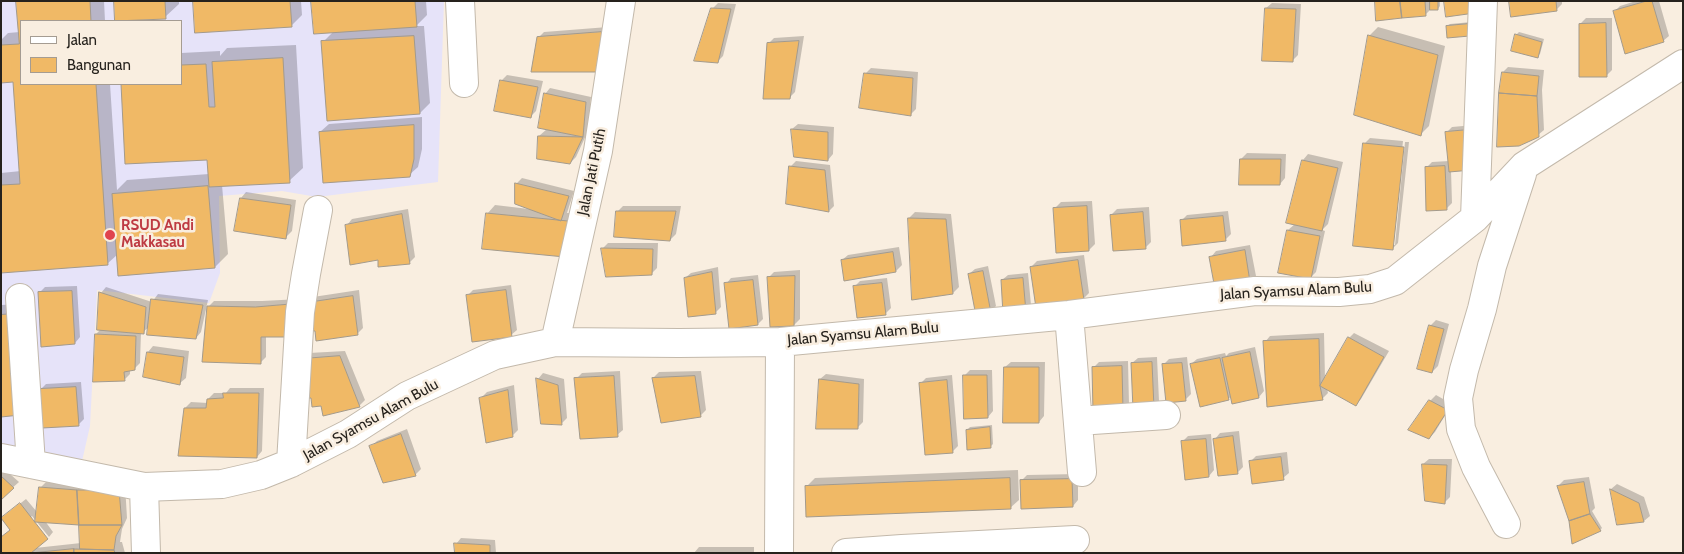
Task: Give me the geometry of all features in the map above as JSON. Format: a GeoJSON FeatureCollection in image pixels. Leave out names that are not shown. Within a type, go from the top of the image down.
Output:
{"type":"FeatureCollection","features":[{"type":"Feature","properties":{"kind":"street"},"geometry":{"type":"LineString","coordinates":[[460,1],[464,83]]}},
{"type":"Feature","properties":{"kind":"street","name":"Jalan Jati Putih"},"geometry":{"type":"LineString","coordinates":[[555,342],[598,151],[621,1]]}},
{"type":"Feature","properties":{"kind":"street"},"geometry":{"type":"LineString","coordinates":[[1476,218],[1483,1]]}},
{"type":"Feature","properties":{"kind":"street","name":"Jalan Syamsu Alam Bulu"},"geometry":{"type":"LineString","coordinates":[[1,458],[144,488],[232,482],[261,475],[291,463],[348,434],[407,396],[495,354],[555,342],[780,342],[1069,315],[1254,291],[1339,292],[1370,289],[1395,282],[1476,218],[1524,166],[1683,64]]}},
{"type":"Feature","properties":{"kind":"street"},"geometry":{"type":"LineString","coordinates":[[1506,524],[1476,467],[1461,430],[1458,398],[1492,266],[1524,166]]}},
{"type":"Feature","properties":{"kind":"street"},"geometry":{"type":"LineString","coordinates":[[291,463],[300,312],[318,210]]}},
{"type":"Feature","properties":{"kind":"street"},"geometry":{"type":"LineString","coordinates":[[20,298],[31,464]]}},
{"type":"Feature","properties":{"kind":"street"},"geometry":{"type":"LineString","coordinates":[[1069,315],[1082,472]]}},
{"type":"Feature","properties":{"kind":"street"},"geometry":{"type":"LineString","coordinates":[[779,553],[780,342]]}},
{"type":"Feature","properties":{"kind":"street"},"geometry":{"type":"LineString","coordinates":[[1078,420],[1166,415]]}},
{"type":"Feature","properties":{"kind":"street"},"geometry":{"type":"LineString","coordinates":[[144,488],[146,553]]}},
{"type":"Feature","properties":{"kind":"street"},"geometry":{"type":"LineString","coordinates":[[846,553],[1075,540]]}},
{"type":"Feature","properties":{"kind":"shaded area","name":"RSUD Andi Makkasau"},"geometry":{"type":"Polygon","coordinates":[[[1,1],[444,1],[438,182],[317,197],[282,191],[219,196],[220,273],[209,303],[97,290],[90,426],[80,470],[1,453],[1,1]]]}},
{"type":"Feature","properties":{"kind":"building"},"geometry":{"type":"Polygon","coordinates":[[[16,1],[90,1],[91,20],[20,20],[20,85],[96,85],[108,265],[1,273],[1,185],[20,184],[13,82],[1,83],[1,45],[19,44],[16,1]]]}},
{"type":"Feature","properties":{"kind":"building"},"geometry":{"type":"Polygon","coordinates":[[[114,1],[165,1],[166,19],[115,20],[114,1]]]}},
{"type":"Feature","properties":{"kind":"building"},"geometry":{"type":"Polygon","coordinates":[[[193,1],[290,1],[292,27],[195,33],[193,1]]]}},
{"type":"Feature","properties":{"kind":"building"},"geometry":{"type":"Polygon","coordinates":[[[311,1],[415,1],[417,27],[314,34],[311,1]]]}},
{"type":"Feature","properties":{"kind":"building"},"geometry":{"type":"Polygon","coordinates":[[[1375,1],[1400,1],[1402,18],[1376,21],[1375,1]]]}},
{"type":"Feature","properties":{"kind":"building"},"geometry":{"type":"Polygon","coordinates":[[[1400,1],[1425,1],[1426,16],[1402,18],[1400,1]]]}},
{"type":"Feature","properties":{"kind":"building"},"geometry":{"type":"Polygon","coordinates":[[[1430,1],[1438,1],[1438,10],[1430,10],[1430,1]]]}},
{"type":"Feature","properties":{"kind":"building"},"geometry":{"type":"Polygon","coordinates":[[[1444,1],[1481,1],[1482,12],[1446,17],[1444,1]]]}},
{"type":"Feature","properties":{"kind":"building"},"geometry":{"type":"Polygon","coordinates":[[[1509,1],[1556,1],[1557,11],[1511,17],[1509,1]]]}},
{"type":"Feature","properties":{"kind":"building"},"geometry":{"type":"Polygon","coordinates":[[[1652,1],[1664,42],[1625,54],[1613,11],[1652,1]]]}},
{"type":"Feature","properties":{"kind":"building"},"geometry":{"type":"Polygon","coordinates":[[[711,8],[731,9],[718,63],[694,61],[711,8]]]}},
{"type":"Feature","properties":{"kind":"building"},"geometry":{"type":"Polygon","coordinates":[[[1265,8],[1296,9],[1293,62],[1262,61],[1265,8]]]}},
{"type":"Feature","properties":{"kind":"building"},"geometry":{"type":"Polygon","coordinates":[[[1480,23],[1481,35],[1447,38],[1446,26],[1480,23]]]}},
{"type":"Feature","properties":{"kind":"building"},"geometry":{"type":"Polygon","coordinates":[[[1606,23],[1607,77],[1579,77],[1579,24],[1606,23]]]}},
{"type":"Feature","properties":{"kind":"building"},"geometry":{"type":"Polygon","coordinates":[[[602,32],[601,72],[531,72],[537,37],[602,32]]]}},
{"type":"Feature","properties":{"kind":"building"},"geometry":{"type":"Polygon","coordinates":[[[1515,34],[1542,42],[1538,58],[1511,51],[1515,34]]]}},
{"type":"Feature","properties":{"kind":"building"},"geometry":{"type":"Polygon","coordinates":[[[1368,35],[1438,55],[1421,136],[1354,115],[1368,35]]]}},
{"type":"Feature","properties":{"kind":"building"},"geometry":{"type":"Polygon","coordinates":[[[414,36],[420,114],[327,121],[321,41],[414,36]]]}},
{"type":"Feature","properties":{"kind":"building"},"geometry":{"type":"Polygon","coordinates":[[[799,41],[790,99],[763,99],[767,43],[799,41]]]}},
{"type":"Feature","properties":{"kind":"building"},"geometry":{"type":"Polygon","coordinates":[[[283,58],[290,183],[209,187],[207,160],[125,164],[121,85],[182,85],[182,65],[206,64],[209,107],[215,107],[212,62],[283,58]]]}},
{"type":"Feature","properties":{"kind":"building"},"geometry":{"type":"Polygon","coordinates":[[[1502,72],[1539,76],[1537,96],[1499,93],[1502,72]]]}},
{"type":"Feature","properties":{"kind":"building"},"geometry":{"type":"Polygon","coordinates":[[[864,73],[913,78],[911,116],[859,108],[864,73]]]}},
{"type":"Feature","properties":{"kind":"building"},"geometry":{"type":"Polygon","coordinates":[[[500,80],[538,87],[531,118],[494,111],[500,80]]]}},
{"type":"Feature","properties":{"kind":"building"},"geometry":{"type":"Polygon","coordinates":[[[544,93],[586,102],[583,137],[538,128],[544,93]]]}},
{"type":"Feature","properties":{"kind":"building"},"geometry":{"type":"Polygon","coordinates":[[[1499,93],[1537,96],[1539,137],[1519,146],[1497,147],[1499,93]]]}},
{"type":"Feature","properties":{"kind":"building"},"geometry":{"type":"Polygon","coordinates":[[[414,125],[414,159],[410,177],[323,183],[319,132],[414,125]]]}},
{"type":"Feature","properties":{"kind":"building"},"geometry":{"type":"Polygon","coordinates":[[[791,129],[828,132],[828,161],[794,157],[791,129]]]}},
{"type":"Feature","properties":{"kind":"building"},"geometry":{"type":"Polygon","coordinates":[[[1468,130],[1472,170],[1449,172],[1445,132],[1468,130]]]}},
{"type":"Feature","properties":{"kind":"building"},"geometry":{"type":"Polygon","coordinates":[[[538,136],[583,137],[570,164],[537,159],[538,136]]]}},
{"type":"Feature","properties":{"kind":"building"},"geometry":{"type":"Polygon","coordinates":[[[1363,143],[1404,147],[1393,250],[1353,246],[1363,143]]]}},
{"type":"Feature","properties":{"kind":"building"},"geometry":{"type":"Polygon","coordinates":[[[1240,159],[1281,159],[1280,185],[1239,185],[1240,159]]]}},
{"type":"Feature","properties":{"kind":"building"},"geometry":{"type":"Polygon","coordinates":[[[1302,160],[1338,168],[1322,231],[1286,223],[1302,160]]]}},
{"type":"Feature","properties":{"kind":"building"},"geometry":{"type":"Polygon","coordinates":[[[789,166],[825,170],[829,212],[786,204],[789,166]]]}},
{"type":"Feature","properties":{"kind":"building"},"geometry":{"type":"Polygon","coordinates":[[[1445,166],[1447,210],[1426,211],[1425,167],[1445,166]]]}},
{"type":"Feature","properties":{"kind":"building"},"geometry":{"type":"Polygon","coordinates":[[[515,183],[569,196],[561,221],[515,204],[515,183]]]}},
{"type":"Feature","properties":{"kind":"building"},"geometry":{"type":"Polygon","coordinates":[[[208,186],[215,268],[118,276],[112,194],[208,186]]]}},
{"type":"Feature","properties":{"kind":"building"},"geometry":{"type":"Polygon","coordinates":[[[240,198],[291,205],[286,239],[234,231],[240,198]]]}},
{"type":"Feature","properties":{"kind":"building"},"geometry":{"type":"Polygon","coordinates":[[[1087,206],[1089,251],[1056,253],[1053,208],[1087,206]]]}},
{"type":"Feature","properties":{"kind":"building"},"geometry":{"type":"Polygon","coordinates":[[[616,211],[676,211],[670,241],[614,237],[616,211]]]}},
{"type":"Feature","properties":{"kind":"building"},"geometry":{"type":"Polygon","coordinates":[[[1143,212],[1146,249],[1113,251],[1110,215],[1143,212]]]}},
{"type":"Feature","properties":{"kind":"building"},"geometry":{"type":"Polygon","coordinates":[[[486,213],[568,221],[565,257],[482,249],[486,213]]]}},
{"type":"Feature","properties":{"kind":"building"},"geometry":{"type":"Polygon","coordinates":[[[402,214],[410,264],[378,267],[378,260],[350,265],[345,225],[402,214]]]}},
{"type":"Feature","properties":{"kind":"building"},"geometry":{"type":"Polygon","coordinates":[[[1223,216],[1226,241],[1182,246],[1180,220],[1223,216]]]}},
{"type":"Feature","properties":{"kind":"building"},"geometry":{"type":"Polygon","coordinates":[[[908,218],[946,219],[953,294],[912,300],[908,218]]]}},
{"type":"Feature","properties":{"kind":"building"},"geometry":{"type":"Polygon","coordinates":[[[1287,230],[1320,236],[1311,279],[1278,273],[1287,230]]]}},
{"type":"Feature","properties":{"kind":"building"},"geometry":{"type":"Polygon","coordinates":[[[601,248],[653,249],[652,275],[606,277],[601,248]]]}},
{"type":"Feature","properties":{"kind":"building"},"geometry":{"type":"Polygon","coordinates":[[[1245,250],[1250,282],[1215,289],[1209,257],[1245,250]]]}},
{"type":"Feature","properties":{"kind":"building"},"geometry":{"type":"Polygon","coordinates":[[[893,252],[896,272],[844,281],[841,260],[893,252]]]}},
{"type":"Feature","properties":{"kind":"building"},"geometry":{"type":"Polygon","coordinates":[[[1078,260],[1084,300],[1036,308],[1030,267],[1078,260]]]}},
{"type":"Feature","properties":{"kind":"building"},"geometry":{"type":"Polygon","coordinates":[[[983,271],[991,313],[976,316],[968,274],[983,271]]]}},
{"type":"Feature","properties":{"kind":"building"},"geometry":{"type":"Polygon","coordinates":[[[712,272],[716,314],[688,317],[684,278],[712,272]]]}},
{"type":"Feature","properties":{"kind":"building"},"geometry":{"type":"Polygon","coordinates":[[[795,276],[794,326],[770,327],[767,277],[795,276]]]}},
{"type":"Feature","properties":{"kind":"building"},"geometry":{"type":"Polygon","coordinates":[[[1023,278],[1026,312],[1003,314],[1001,280],[1023,278]]]}},
{"type":"Feature","properties":{"kind":"building"},"geometry":{"type":"Polygon","coordinates":[[[753,280],[758,325],[729,329],[724,283],[753,280]]]}},
{"type":"Feature","properties":{"kind":"building"},"geometry":{"type":"Polygon","coordinates":[[[882,283],[886,315],[857,318],[853,286],[882,283]]]}},
{"type":"Feature","properties":{"kind":"building"},"geometry":{"type":"Polygon","coordinates":[[[506,290],[512,337],[472,342],[466,295],[506,290]]]}},
{"type":"Feature","properties":{"kind":"building"},"geometry":{"type":"Polygon","coordinates":[[[72,291],[75,344],[41,347],[38,292],[72,291]]]}},
{"type":"Feature","properties":{"kind":"building"},"geometry":{"type":"Polygon","coordinates":[[[99,292],[146,307],[144,334],[97,330],[99,292]]]}},
{"type":"Feature","properties":{"kind":"building"},"geometry":{"type":"Polygon","coordinates":[[[353,296],[358,335],[316,341],[315,331],[307,330],[306,303],[353,296]]]}},
{"type":"Feature","properties":{"kind":"building"},"geometry":{"type":"Polygon","coordinates":[[[151,299],[203,305],[196,339],[147,335],[151,299]]]}},
{"type":"Feature","properties":{"kind":"building"},"geometry":{"type":"Polygon","coordinates":[[[295,304],[297,337],[261,337],[261,364],[202,362],[207,306],[255,307],[295,304]]]}},
{"type":"Feature","properties":{"kind":"building"},"geometry":{"type":"Polygon","coordinates":[[[11,314],[20,415],[1,417],[1,315],[11,314]]]}},
{"type":"Feature","properties":{"kind":"building"},"geometry":{"type":"Polygon","coordinates":[[[1429,325],[1444,329],[1432,373],[1417,369],[1429,325]]]}},
{"type":"Feature","properties":{"kind":"building"},"geometry":{"type":"Polygon","coordinates":[[[95,334],[136,336],[135,370],[124,372],[125,381],[93,382],[95,334]]]}},
{"type":"Feature","properties":{"kind":"building"},"geometry":{"type":"Polygon","coordinates":[[[1348,337],[1384,357],[1356,406],[1320,386],[1348,337]]]}},
{"type":"Feature","properties":{"kind":"building"},"geometry":{"type":"Polygon","coordinates":[[[1319,339],[1320,386],[1323,400],[1267,407],[1263,341],[1319,339]]]}},
{"type":"Feature","properties":{"kind":"building"},"geometry":{"type":"Polygon","coordinates":[[[147,352],[184,357],[180,385],[143,377],[147,352]]]}},
{"type":"Feature","properties":{"kind":"building"},"geometry":{"type":"Polygon","coordinates":[[[1250,352],[1259,398],[1232,404],[1222,358],[1250,352]]]}},
{"type":"Feature","properties":{"kind":"building"},"geometry":{"type":"Polygon","coordinates":[[[340,356],[360,407],[323,416],[321,406],[312,407],[311,398],[306,398],[302,359],[340,356]]]}},
{"type":"Feature","properties":{"kind":"building"},"geometry":{"type":"Polygon","coordinates":[[[1220,358],[1229,400],[1200,407],[1190,364],[1220,358]]]}},
{"type":"Feature","properties":{"kind":"building"},"geometry":{"type":"Polygon","coordinates":[[[1152,362],[1154,408],[1133,409],[1131,363],[1152,362]]]}},
{"type":"Feature","properties":{"kind":"building"},"geometry":{"type":"Polygon","coordinates":[[[1182,363],[1186,401],[1166,403],[1162,364],[1182,363]]]}},
{"type":"Feature","properties":{"kind":"building"},"geometry":{"type":"Polygon","coordinates":[[[1122,366],[1123,410],[1093,411],[1092,367],[1122,366]]]}},
{"type":"Feature","properties":{"kind":"building"},"geometry":{"type":"Polygon","coordinates":[[[1004,367],[1039,367],[1039,423],[1003,423],[1004,367]]]}},
{"type":"Feature","properties":{"kind":"building"},"geometry":{"type":"Polygon","coordinates":[[[963,375],[987,375],[988,418],[964,419],[963,375]]]}},
{"type":"Feature","properties":{"kind":"building"},"geometry":{"type":"Polygon","coordinates":[[[614,376],[618,437],[580,439],[574,378],[614,376]]]}},
{"type":"Feature","properties":{"kind":"building"},"geometry":{"type":"Polygon","coordinates":[[[695,376],[701,417],[661,423],[652,378],[695,376]]]}},
{"type":"Feature","properties":{"kind":"building"},"geometry":{"type":"Polygon","coordinates":[[[536,378],[558,385],[562,425],[541,424],[536,378]]]}},
{"type":"Feature","properties":{"kind":"building"},"geometry":{"type":"Polygon","coordinates":[[[819,379],[859,384],[858,429],[816,429],[819,379]]]}},
{"type":"Feature","properties":{"kind":"building"},"geometry":{"type":"Polygon","coordinates":[[[947,380],[953,453],[925,455],[919,383],[947,380]]]}},
{"type":"Feature","properties":{"kind":"building"},"geometry":{"type":"Polygon","coordinates":[[[76,387],[79,426],[42,428],[39,389],[76,387]]]}},
{"type":"Feature","properties":{"kind":"building"},"geometry":{"type":"Polygon","coordinates":[[[508,390],[513,437],[486,443],[479,398],[508,390]]]}},
{"type":"Feature","properties":{"kind":"building"},"geometry":{"type":"Polygon","coordinates":[[[223,393],[259,393],[257,458],[178,456],[184,408],[206,408],[207,399],[223,398],[223,393]]]}},
{"type":"Feature","properties":{"kind":"building"},"geometry":{"type":"Polygon","coordinates":[[[1429,400],[1448,410],[1429,439],[1408,430],[1429,400]]]}},
{"type":"Feature","properties":{"kind":"building"},"geometry":{"type":"Polygon","coordinates":[[[990,427],[991,448],[967,450],[966,430],[990,427]]]}},
{"type":"Feature","properties":{"kind":"building"},"geometry":{"type":"Polygon","coordinates":[[[401,434],[416,476],[383,483],[369,446],[401,434]]]}},
{"type":"Feature","properties":{"kind":"building"},"geometry":{"type":"Polygon","coordinates":[[[1233,436],[1238,474],[1218,476],[1213,439],[1233,436]]]}},
{"type":"Feature","properties":{"kind":"building"},"geometry":{"type":"Polygon","coordinates":[[[1206,439],[1209,477],[1185,480],[1181,441],[1206,439]]]}},
{"type":"Feature","properties":{"kind":"building"},"geometry":{"type":"Polygon","coordinates":[[[1281,457],[1284,480],[1252,484],[1249,461],[1281,457]]]}},
{"type":"Feature","properties":{"kind":"building"},"geometry":{"type":"Polygon","coordinates":[[[1422,464],[1447,465],[1445,504],[1425,501],[1422,464]]]}},
{"type":"Feature","properties":{"kind":"building"},"geometry":{"type":"Polygon","coordinates":[[[1,476],[14,488],[1,500],[1,476]]]}},
{"type":"Feature","properties":{"kind":"building"},"geometry":{"type":"Polygon","coordinates":[[[1010,478],[1011,509],[806,517],[805,486],[1010,478]]]}},
{"type":"Feature","properties":{"kind":"building"},"geometry":{"type":"Polygon","coordinates":[[[1072,479],[1073,507],[1021,509],[1020,480],[1072,479]]]}},
{"type":"Feature","properties":{"kind":"building"},"geometry":{"type":"Polygon","coordinates":[[[1584,482],[1590,514],[1569,521],[1557,486],[1584,482]]]}},
{"type":"Feature","properties":{"kind":"building"},"geometry":{"type":"Polygon","coordinates":[[[39,487],[77,490],[79,525],[35,522],[39,487]]]}},
{"type":"Feature","properties":{"kind":"building"},"geometry":{"type":"Polygon","coordinates":[[[1610,489],[1639,503],[1644,522],[1617,525],[1610,489]]]}},
{"type":"Feature","properties":{"kind":"building"},"geometry":{"type":"Polygon","coordinates":[[[77,490],[119,490],[122,525],[79,525],[77,490]]]}},
{"type":"Feature","properties":{"kind":"building"},"geometry":{"type":"Polygon","coordinates":[[[20,503],[48,539],[31,553],[1,553],[1,537],[10,530],[1,518],[20,503]]]}},
{"type":"Feature","properties":{"kind":"building"},"geometry":{"type":"Polygon","coordinates":[[[1590,514],[1601,531],[1572,544],[1569,521],[1590,514]]]}},
{"type":"Feature","properties":{"kind":"building"},"geometry":{"type":"Polygon","coordinates":[[[79,525],[122,525],[116,536],[114,550],[80,549],[79,525]]]}},
{"type":"Feature","properties":{"kind":"building"},"geometry":{"type":"Polygon","coordinates":[[[454,543],[490,545],[490,553],[455,553],[454,543]]]}},
{"type":"Feature","properties":{"kind":"building"},"geometry":{"type":"Polygon","coordinates":[[[74,549],[114,550],[115,553],[74,553],[74,549]]]}},
{"type":"Feature","properties":{"kind":"building"},"geometry":{"type":"Polygon","coordinates":[[[74,549],[74,553],[31,553],[74,549]]]}},
{"type":"Feature","properties":{"kind":"place","name":"RSUD Andi Makkasau"},"geometry":{"type":"Point","coordinates":[110,235]}}]}
